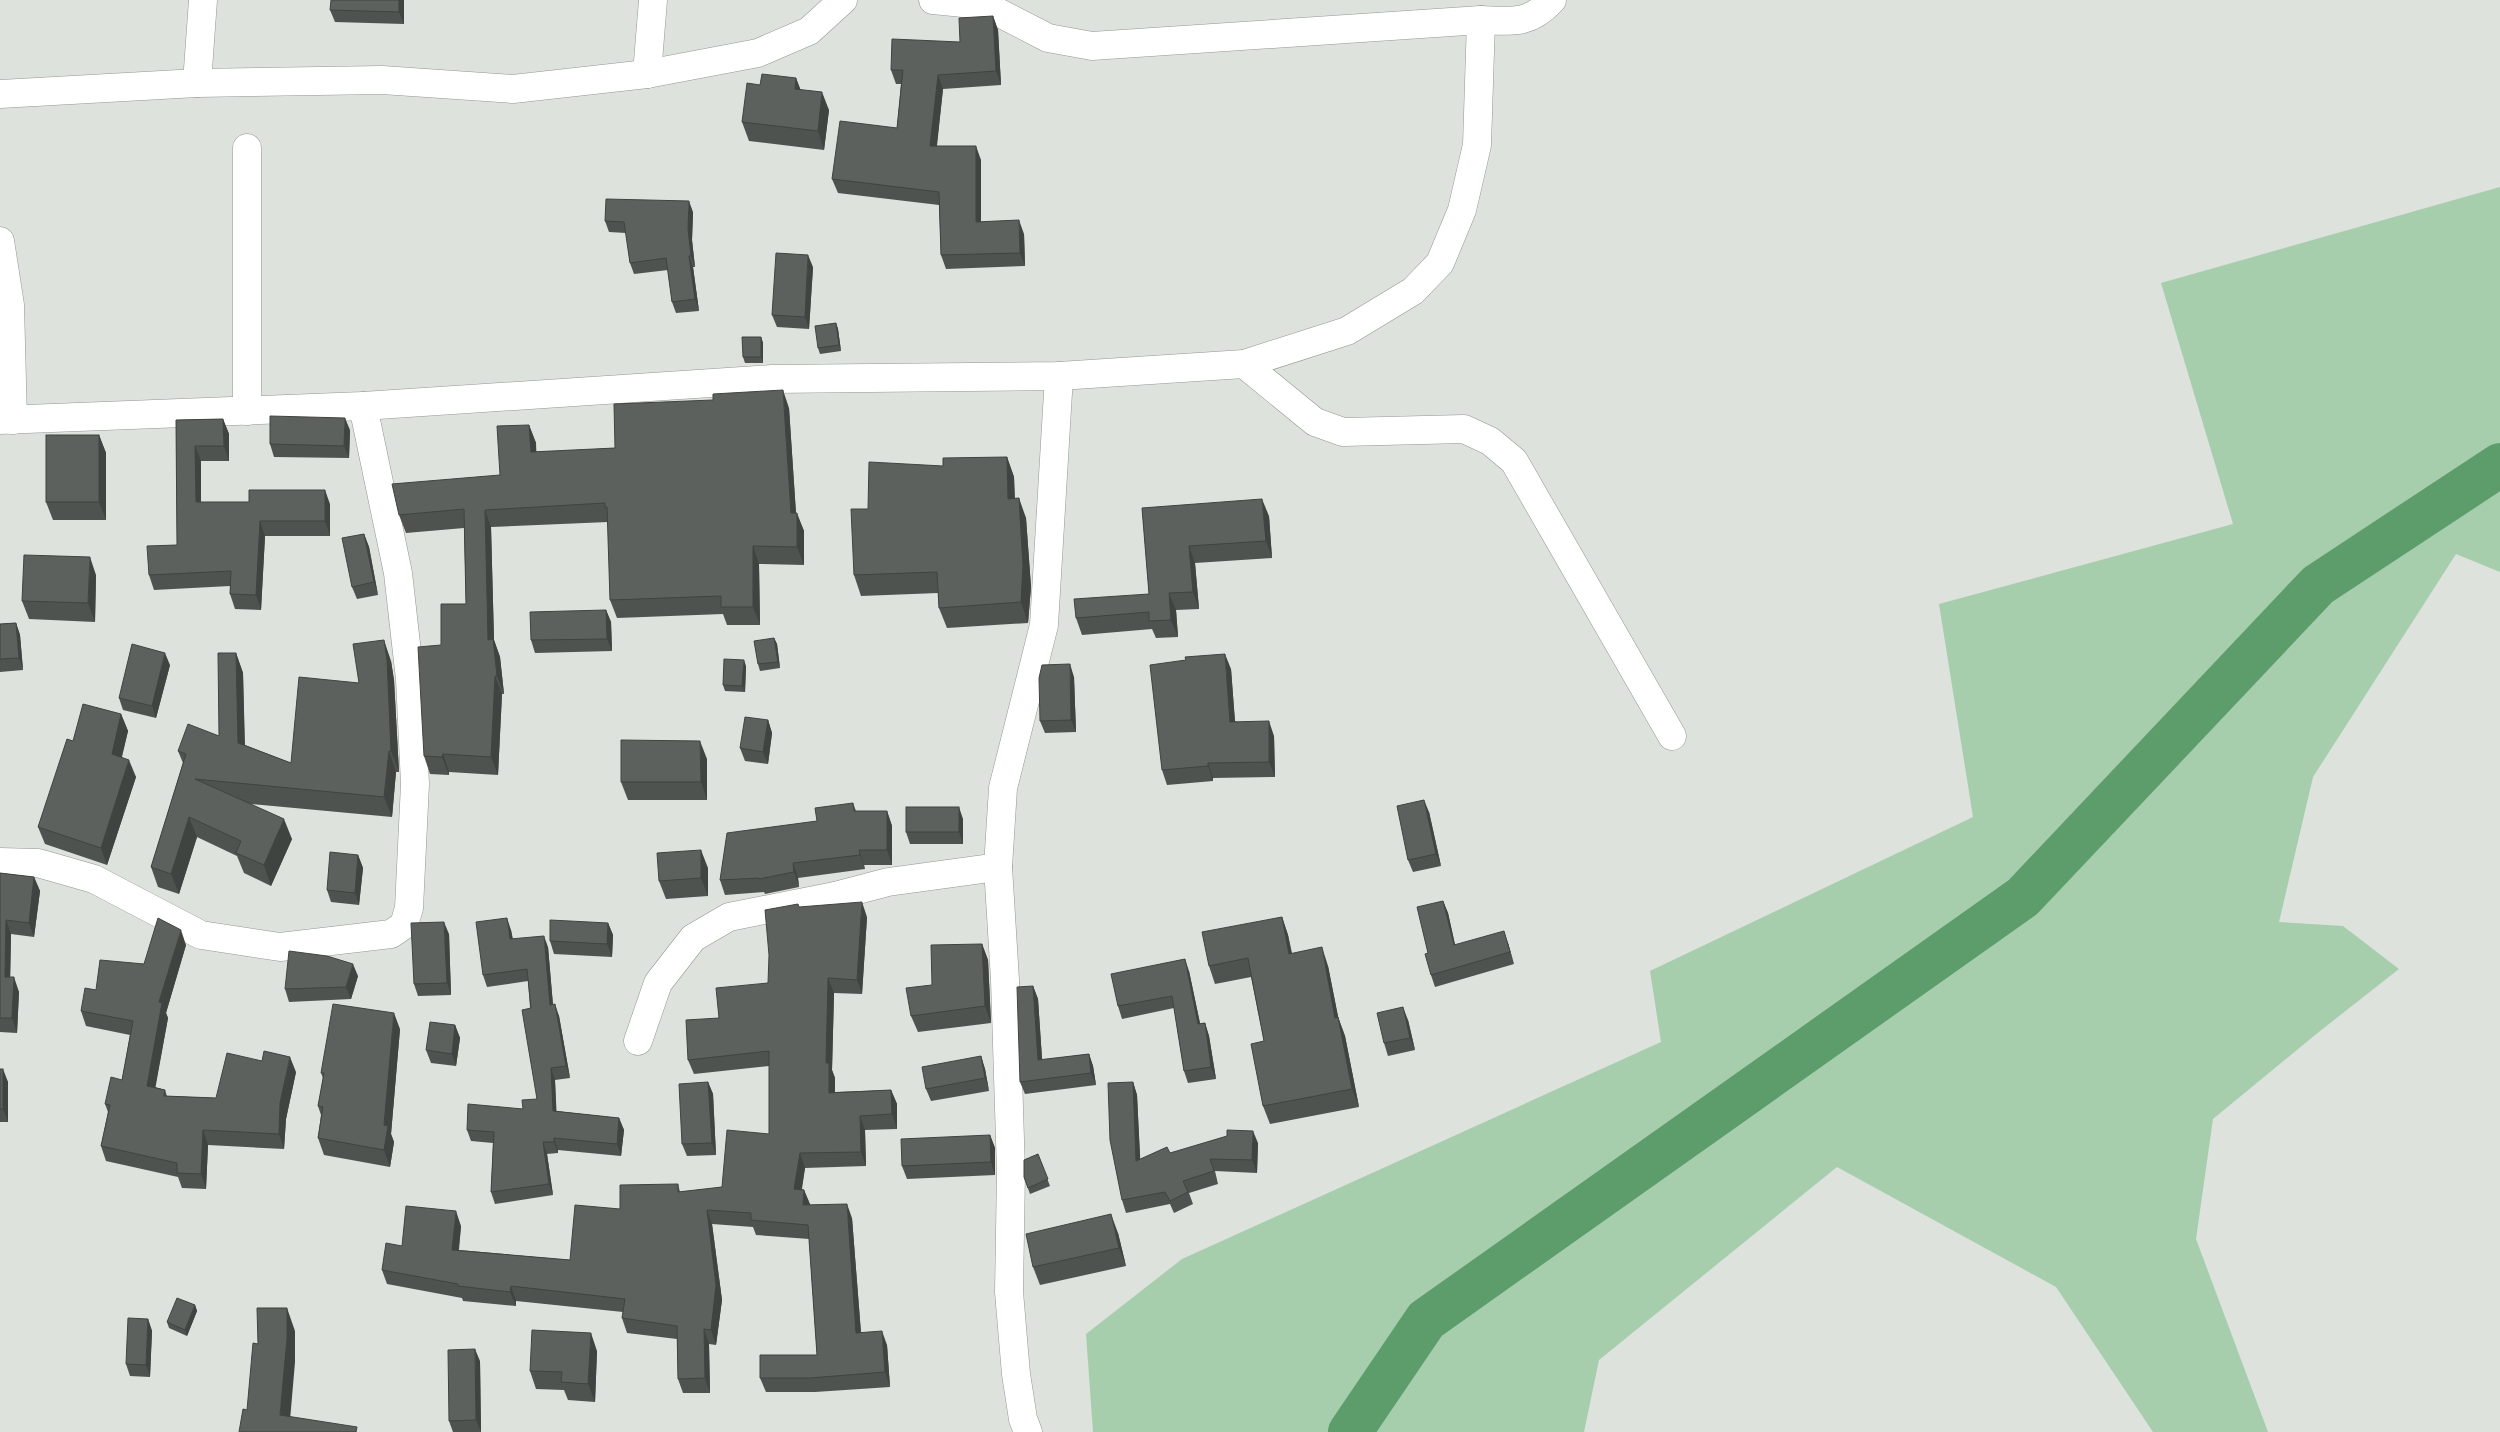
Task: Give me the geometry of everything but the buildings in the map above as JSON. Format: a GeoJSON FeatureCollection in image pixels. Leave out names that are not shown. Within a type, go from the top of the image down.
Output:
{"type":"FeatureCollection","features":[{"type":"Feature","properties":{"kind":"street"},"geometry":{"type":"LineString","coordinates":[[197,83],[203,0]]}},
{"type":"Feature","properties":{"kind":"street"},"geometry":{"type":"LineString","coordinates":[[648,74],[653,0]]}},
{"type":"Feature","properties":{"kind":"street"},"geometry":{"type":"LineString","coordinates":[[0,94],[197,83],[382,80],[513,89],[648,74],[758,54],[809,31],[843,0]]}},
{"type":"Feature","properties":{"kind":"street"},"geometry":{"type":"LineString","coordinates":[[933,0],[984,2],[1048,38],[1092,46],[1481,20],[1514,21],[1539,14],[1552,0]]}},
{"type":"Feature","properties":{"kind":"street"},"geometry":{"type":"LineString","coordinates":[[0,241],[10,305],[6,420],[363,406],[772,380],[1059,376],[1244,364],[1347,332],[1413,291],[1440,263],[1462,210],[1477,144],[1481,20]]}},
{"type":"Feature","properties":{"kind":"street"},"geometry":{"type":"LineString","coordinates":[[247,148],[247,411]]}},
{"type":"Feature","properties":{"kind":"street"},"geometry":{"type":"LineString","coordinates":[[1244,364],[1315,422],[1343,432],[1464,429],[1490,441],[1514,461],[1672,736]]}},
{"type":"Feature","properties":{"kind":"street"},"geometry":{"type":"LineString","coordinates":[[1028,1432],[1023,1419],[1016,1374],[1010,1292],[1011,1163],[1005,980],[998,867],[1003,788],[1044,625],[1059,376]]}},
{"type":"Feature","properties":{"kind":"street"},"geometry":{"type":"LineString","coordinates":[[0,862],[38,863],[94,879],[201,935],[270,946],[280,947],[373,937],[391,934],[404,925],[409,908],[415,784],[410,679],[398,573],[363,406]]}},
{"type":"Feature","properties":{"kind":"street"},"geometry":{"type":"LineString","coordinates":[[638,1041],[658,983],[693,938],[730,917],[835,896],[888,882],[998,867]]}},
{"type":"Feature","properties":{"kind":"green space"},"geometry":{"type":"Polygon","coordinates":[[[2500,187],[2500,572],[2456,554],[2313,777],[2279,922],[2343,926],[2399,969],[2213,1119],[2196,1239],[2268,1432],[2153,1432],[2056,1287],[1837,1167],[1599,1360],[1584,1432],[1093,1432],[1086,1334],[1182,1259],[1661,1042],[1650,971],[1973,817],[1939,604],[2233,524],[2161,283],[2500,187]]]}},
{"type":"Feature","properties":{"kind":"waterway"},"geometry":{"type":"LineString","coordinates":[[1350,1432],[1426,1320],[2023,897],[2318,585],[2500,465]]}}]}
